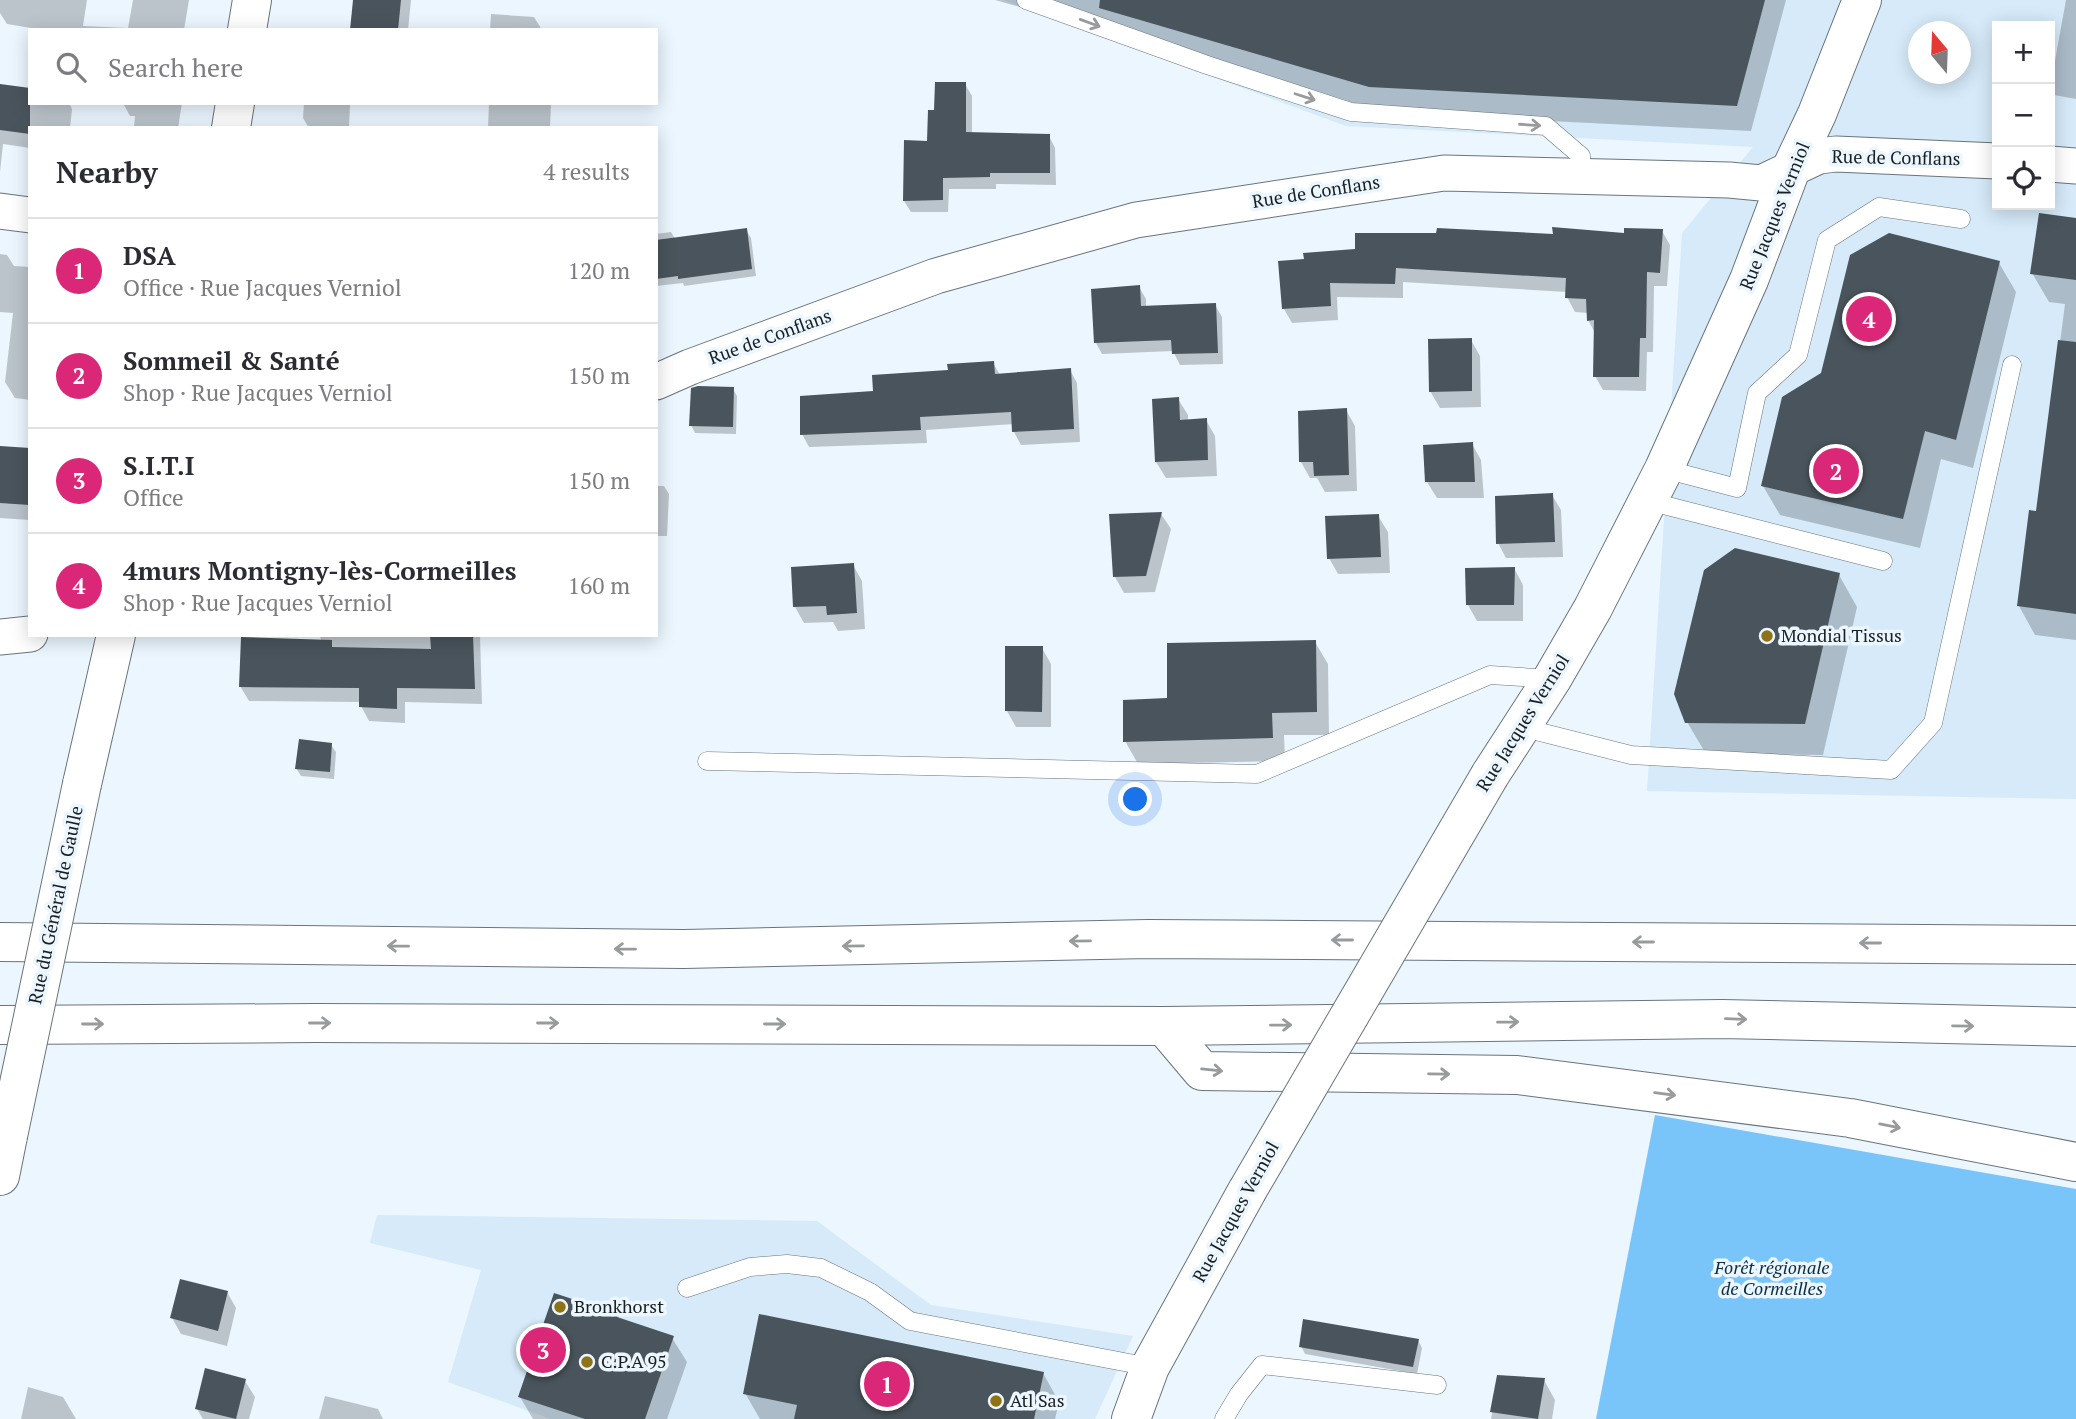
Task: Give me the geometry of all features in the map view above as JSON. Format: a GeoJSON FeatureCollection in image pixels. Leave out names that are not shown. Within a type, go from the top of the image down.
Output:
{"type":"FeatureCollection","features":[{"type":"Feature","properties":{"kind":"main road"},"geometry":{"type":"LineString","coordinates":[[247,28],[252,0]]}},
{"type":"Feature","properties":{"kind":"main road","name":"Rue Jacques Verniol"},"geometry":{"type":"LineString","coordinates":[[1131,1419],[1150,1367],[1247,1191],[1490,775],[1552,679],[1593,608],[1656,485],[1749,280],[1791,169],[1817,114],[1862,0]]}},
{"type":"Feature","properties":{"kind":"main road"},"geometry":{"type":"LineString","coordinates":[[232,126],[235,105]]}},
{"type":"Feature","properties":{"kind":"main road","name":"Rue du Général de Gaulle"},"geometry":{"type":"LineString","coordinates":[[0,1176],[116,637]]}},
{"type":"Feature","properties":{"kind":"main road"},"geometry":{"type":"LineString","coordinates":[[1938,943],[2076,925]]}},
{"type":"Feature","properties":{"kind":"main road"},"geometry":{"type":"LineString","coordinates":[[0,942],[670,949],[1148,939],[2076,946]]}},
{"type":"Feature","properties":{"kind":"main road"},"geometry":{"type":"LineString","coordinates":[[0,1025],[328,1023],[1164,1026],[1722,1019],[2076,1027]]}},
{"type":"Feature","properties":{"kind":"main road"},"geometry":{"type":"LineString","coordinates":[[1164,1026],[1202,1071],[1517,1075],[1850,1118],[2076,1162]]}},
{"type":"Feature","properties":{"kind":"street","name":"Rue de Conflans"},"geometry":{"type":"LineString","coordinates":[[658,381],[936,276],[1136,220],[1444,173],[1761,183],[1819,156],[1836,154],[1992,161]]}},
{"type":"Feature","properties":{"kind":"street"},"geometry":{"type":"LineString","coordinates":[[2055,164],[2076,166]]}},
{"type":"Feature","properties":{"kind":"street"},"geometry":{"type":"LineString","coordinates":[[0,211],[28,215]]}},
{"type":"Feature","properties":{"kind":"street"},"geometry":{"type":"LineString","coordinates":[[0,637],[28,634]]}},
{"type":"Feature","properties":{"kind":"lane"},"geometry":{"type":"LineString","coordinates":[[1026,0],[1208,65],[1351,112],[1546,126],[1581,156],[1581,176]]}},
{"type":"Feature","properties":{"kind":"lane"},"geometry":{"type":"LineString","coordinates":[[1656,485],[1737,488],[1757,393],[1798,355],[1827,240],[1879,207],[1961,219]]}},
{"type":"Feature","properties":{"kind":"lane"},"geometry":{"type":"LineString","coordinates":[[1520,727],[1631,755],[1891,769],[1933,723],[2012,365]]}},
{"type":"Feature","properties":{"kind":"lane"},"geometry":{"type":"LineString","coordinates":[[1656,485],[1883,561]]}},
{"type":"Feature","properties":{"kind":"lane"},"geometry":{"type":"LineString","coordinates":[[707,761],[1257,774],[1490,675],[1552,679]]}},
{"type":"Feature","properties":{"kind":"lane"},"geometry":{"type":"LineString","coordinates":[[687,1288],[750,1267],[787,1264],[821,1268],[870,1292],[910,1321],[1150,1367]]}},
{"type":"Feature","properties":{"kind":"lane"},"geometry":{"type":"LineString","coordinates":[[1224,1419],[1244,1385],[1262,1365],[1437,1385]]}},
{"type":"Feature","properties":{"kind":"shaded area"},"geometry":{"type":"Polygon","coordinates":[[[1003,0],[2076,0],[2076,799],[1647,791],[1682,233],[1753,147],[1346,126],[1003,0]]]}},
{"type":"Feature","properties":{"kind":"shaded area"},"geometry":{"type":"Polygon","coordinates":[[[377,1215],[817,1221],[931,1305],[1133,1336],[1095,1419],[551,1419],[448,1382],[481,1270],[370,1243],[377,1215]]]}},
{"type":"Feature","properties":{"kind":"green space","name":"Forêt régionale de Cormeilles"},"geometry":{"type":"Polygon","coordinates":[[[1655,1115],[2076,1189],[2076,1419],[1596,1419],[1655,1115]]]}},
{"type":"Feature","properties":{"kind":"building"},"geometry":{"type":"Polygon","coordinates":[[[353,0],[401,0],[398,28],[350,28],[353,0]]]}},
{"type":"Feature","properties":{"kind":"building"},"geometry":{"type":"Polygon","coordinates":[[[1100,0],[1765,0],[1737,106],[1369,87],[1099,8],[1100,0]]]}},
{"type":"Feature","properties":{"kind":"building"},"geometry":{"type":"Polygon","coordinates":[[[935,82],[966,82],[966,132],[1050,134],[1050,173],[990,173],[990,177],[943,178],[943,200],[903,201],[904,140],[927,141],[928,110],[934,110],[935,82]]]}},
{"type":"Feature","properties":{"kind":"building"},"geometry":{"type":"Polygon","coordinates":[[[0,84],[28,88],[28,134],[0,130],[0,84]]]}},
{"type":"Feature","properties":{"kind":"building"},"geometry":{"type":"Polygon","coordinates":[[[2039,213],[2076,218],[2076,280],[2030,274],[2039,213]]]}},
{"type":"Feature","properties":{"kind":"building"},"geometry":{"type":"Polygon","coordinates":[[[1552,227],[1624,233],[1624,228],[1663,229],[1660,273],[1647,272],[1646,338],[1640,338],[1639,377],[1593,377],[1594,320],[1587,321],[1586,299],[1565,298],[1566,278],[1396,268],[1395,284],[1330,283],[1331,306],[1282,309],[1278,261],[1304,259],[1303,253],[1355,249],[1355,233],[1436,233],[1437,228],[1553,234],[1552,227]]]}},
{"type":"Feature","properties":{"kind":"building"},"geometry":{"type":"Polygon","coordinates":[[[747,228],[752,269],[678,279],[678,276],[658,279],[658,240],[747,228]]]}},
{"type":"Feature","properties":{"kind":"building"},"geometry":{"type":"Polygon","coordinates":[[[1889,233],[2000,261],[1956,440],[1925,431],[1903,519],[1761,486],[1782,397],[1821,373],[1850,255],[1889,233]]]}},
{"type":"Feature","properties":{"kind":"building"},"geometry":{"type":"Polygon","coordinates":[[[1140,285],[1141,306],[1216,303],[1218,353],[1172,354],[1171,340],[1094,343],[1091,289],[1140,285]]]}},
{"type":"Feature","properties":{"kind":"building"},"geometry":{"type":"Polygon","coordinates":[[[1472,338],[1472,391],[1429,392],[1428,339],[1472,338]]]}},
{"type":"Feature","properties":{"kind":"building"},"geometry":{"type":"Polygon","coordinates":[[[2058,340],[2076,342],[2076,614],[2017,606],[2029,510],[2036,511],[2058,340]]]}},
{"type":"Feature","properties":{"kind":"building"},"geometry":{"type":"Polygon","coordinates":[[[994,361],[995,374],[1071,368],[1074,429],[1012,432],[1011,412],[920,417],[921,430],[800,435],[800,396],[873,391],[872,375],[948,370],[947,364],[994,361]]]}},
{"type":"Feature","properties":{"kind":"building"},"geometry":{"type":"Polygon","coordinates":[[[734,387],[733,427],[689,426],[691,388],[734,387]]]}},
{"type":"Feature","properties":{"kind":"building"},"geometry":{"type":"Polygon","coordinates":[[[1179,397],[1180,420],[1207,418],[1208,460],[1155,462],[1152,399],[1179,397]]]}},
{"type":"Feature","properties":{"kind":"building"},"geometry":{"type":"Polygon","coordinates":[[[1347,408],[1349,475],[1314,476],[1313,462],[1299,462],[1298,411],[1347,408]]]}},
{"type":"Feature","properties":{"kind":"building"},"geometry":{"type":"Polygon","coordinates":[[[1473,442],[1475,482],[1425,482],[1423,445],[1473,442]]]}},
{"type":"Feature","properties":{"kind":"building"},"geometry":{"type":"Polygon","coordinates":[[[0,446],[28,448],[28,505],[0,503],[0,446]]]}},
{"type":"Feature","properties":{"kind":"building"},"geometry":{"type":"Polygon","coordinates":[[[1553,493],[1555,542],[1496,544],[1495,496],[1553,493]]]}},
{"type":"Feature","properties":{"kind":"building"},"geometry":{"type":"Polygon","coordinates":[[[1162,512],[1146,576],[1113,577],[1109,514],[1162,512]]]}},
{"type":"Feature","properties":{"kind":"building"},"geometry":{"type":"Polygon","coordinates":[[[1379,514],[1381,557],[1327,559],[1325,516],[1379,514]]]}},
{"type":"Feature","properties":{"kind":"building"},"geometry":{"type":"Polygon","coordinates":[[[1735,548],[1840,573],[1805,724],[1685,723],[1674,694],[1704,570],[1735,548]]]}},
{"type":"Feature","properties":{"kind":"building"},"geometry":{"type":"Polygon","coordinates":[[[854,563],[857,613],[827,615],[826,606],[793,607],[791,567],[854,563]]]}},
{"type":"Feature","properties":{"kind":"building"},"geometry":{"type":"Polygon","coordinates":[[[1515,567],[1514,605],[1466,605],[1465,568],[1515,567]]]}},
{"type":"Feature","properties":{"kind":"building"},"geometry":{"type":"Polygon","coordinates":[[[241,637],[332,640],[332,647],[431,649],[430,637],[473,637],[475,689],[397,688],[397,709],[359,707],[359,688],[239,687],[241,637]]]}},
{"type":"Feature","properties":{"kind":"building"},"geometry":{"type":"Polygon","coordinates":[[[1316,640],[1317,712],[1272,713],[1273,738],[1123,742],[1123,700],[1167,698],[1167,643],[1316,640]]]}},
{"type":"Feature","properties":{"kind":"building"},"geometry":{"type":"Polygon","coordinates":[[[1005,646],[1043,646],[1042,712],[1005,711],[1005,646]]]}},
{"type":"Feature","properties":{"kind":"building"},"geometry":{"type":"Polygon","coordinates":[[[299,739],[332,743],[330,772],[295,769],[299,739]]]}},
{"type":"Feature","properties":{"kind":"building"},"geometry":{"type":"Polygon","coordinates":[[[180,1279],[228,1291],[218,1331],[170,1318],[180,1279]]]}},
{"type":"Feature","properties":{"kind":"building"},"geometry":{"type":"Polygon","coordinates":[[[554,1293],[674,1336],[645,1419],[585,1419],[518,1397],[554,1293]]]}},
{"type":"Feature","properties":{"kind":"building"},"geometry":{"type":"Polygon","coordinates":[[[759,1314],[1044,1372],[1034,1419],[794,1419],[797,1405],[743,1394],[759,1314]]]}},
{"type":"Feature","properties":{"kind":"building"},"geometry":{"type":"Polygon","coordinates":[[[1303,1319],[1419,1339],[1413,1367],[1299,1347],[1303,1319]]]}},
{"type":"Feature","properties":{"kind":"building"},"geometry":{"type":"Polygon","coordinates":[[[205,1368],[246,1379],[236,1419],[195,1409],[205,1368]]]}},
{"type":"Feature","properties":{"kind":"building"},"geometry":{"type":"Polygon","coordinates":[[[1497,1375],[1545,1378],[1538,1419],[1490,1412],[1497,1375]]]}},
{"type":"Feature","properties":{"kind":"place","name":"4murs Montigny-lès-Cormeilles"},"geometry":{"type":"Point","coordinates":[1869,319]}},
{"type":"Feature","properties":{"kind":"place","name":"Sommeil & Santé"},"geometry":{"type":"Point","coordinates":[1836,471]}},
{"type":"Feature","properties":{"kind":"place","name":"Mondial Tissus"},"geometry":{"type":"Point","coordinates":[1767,636]}},
{"type":"Feature","properties":{"kind":"place","name":"Bronkhorst"},"geometry":{"type":"Point","coordinates":[560,1307]}},
{"type":"Feature","properties":{"kind":"place","name":"S.I.T.I"},"geometry":{"type":"Point","coordinates":[543,1350]}},
{"type":"Feature","properties":{"kind":"place","name":"C.P.A 95"},"geometry":{"type":"Point","coordinates":[587,1362]}},
{"type":"Feature","properties":{"kind":"place","name":"DSA"},"geometry":{"type":"Point","coordinates":[887,1384]}},
{"type":"Feature","properties":{"kind":"place","name":"Atl Sas"},"geometry":{"type":"Point","coordinates":[996,1401]}}]}
